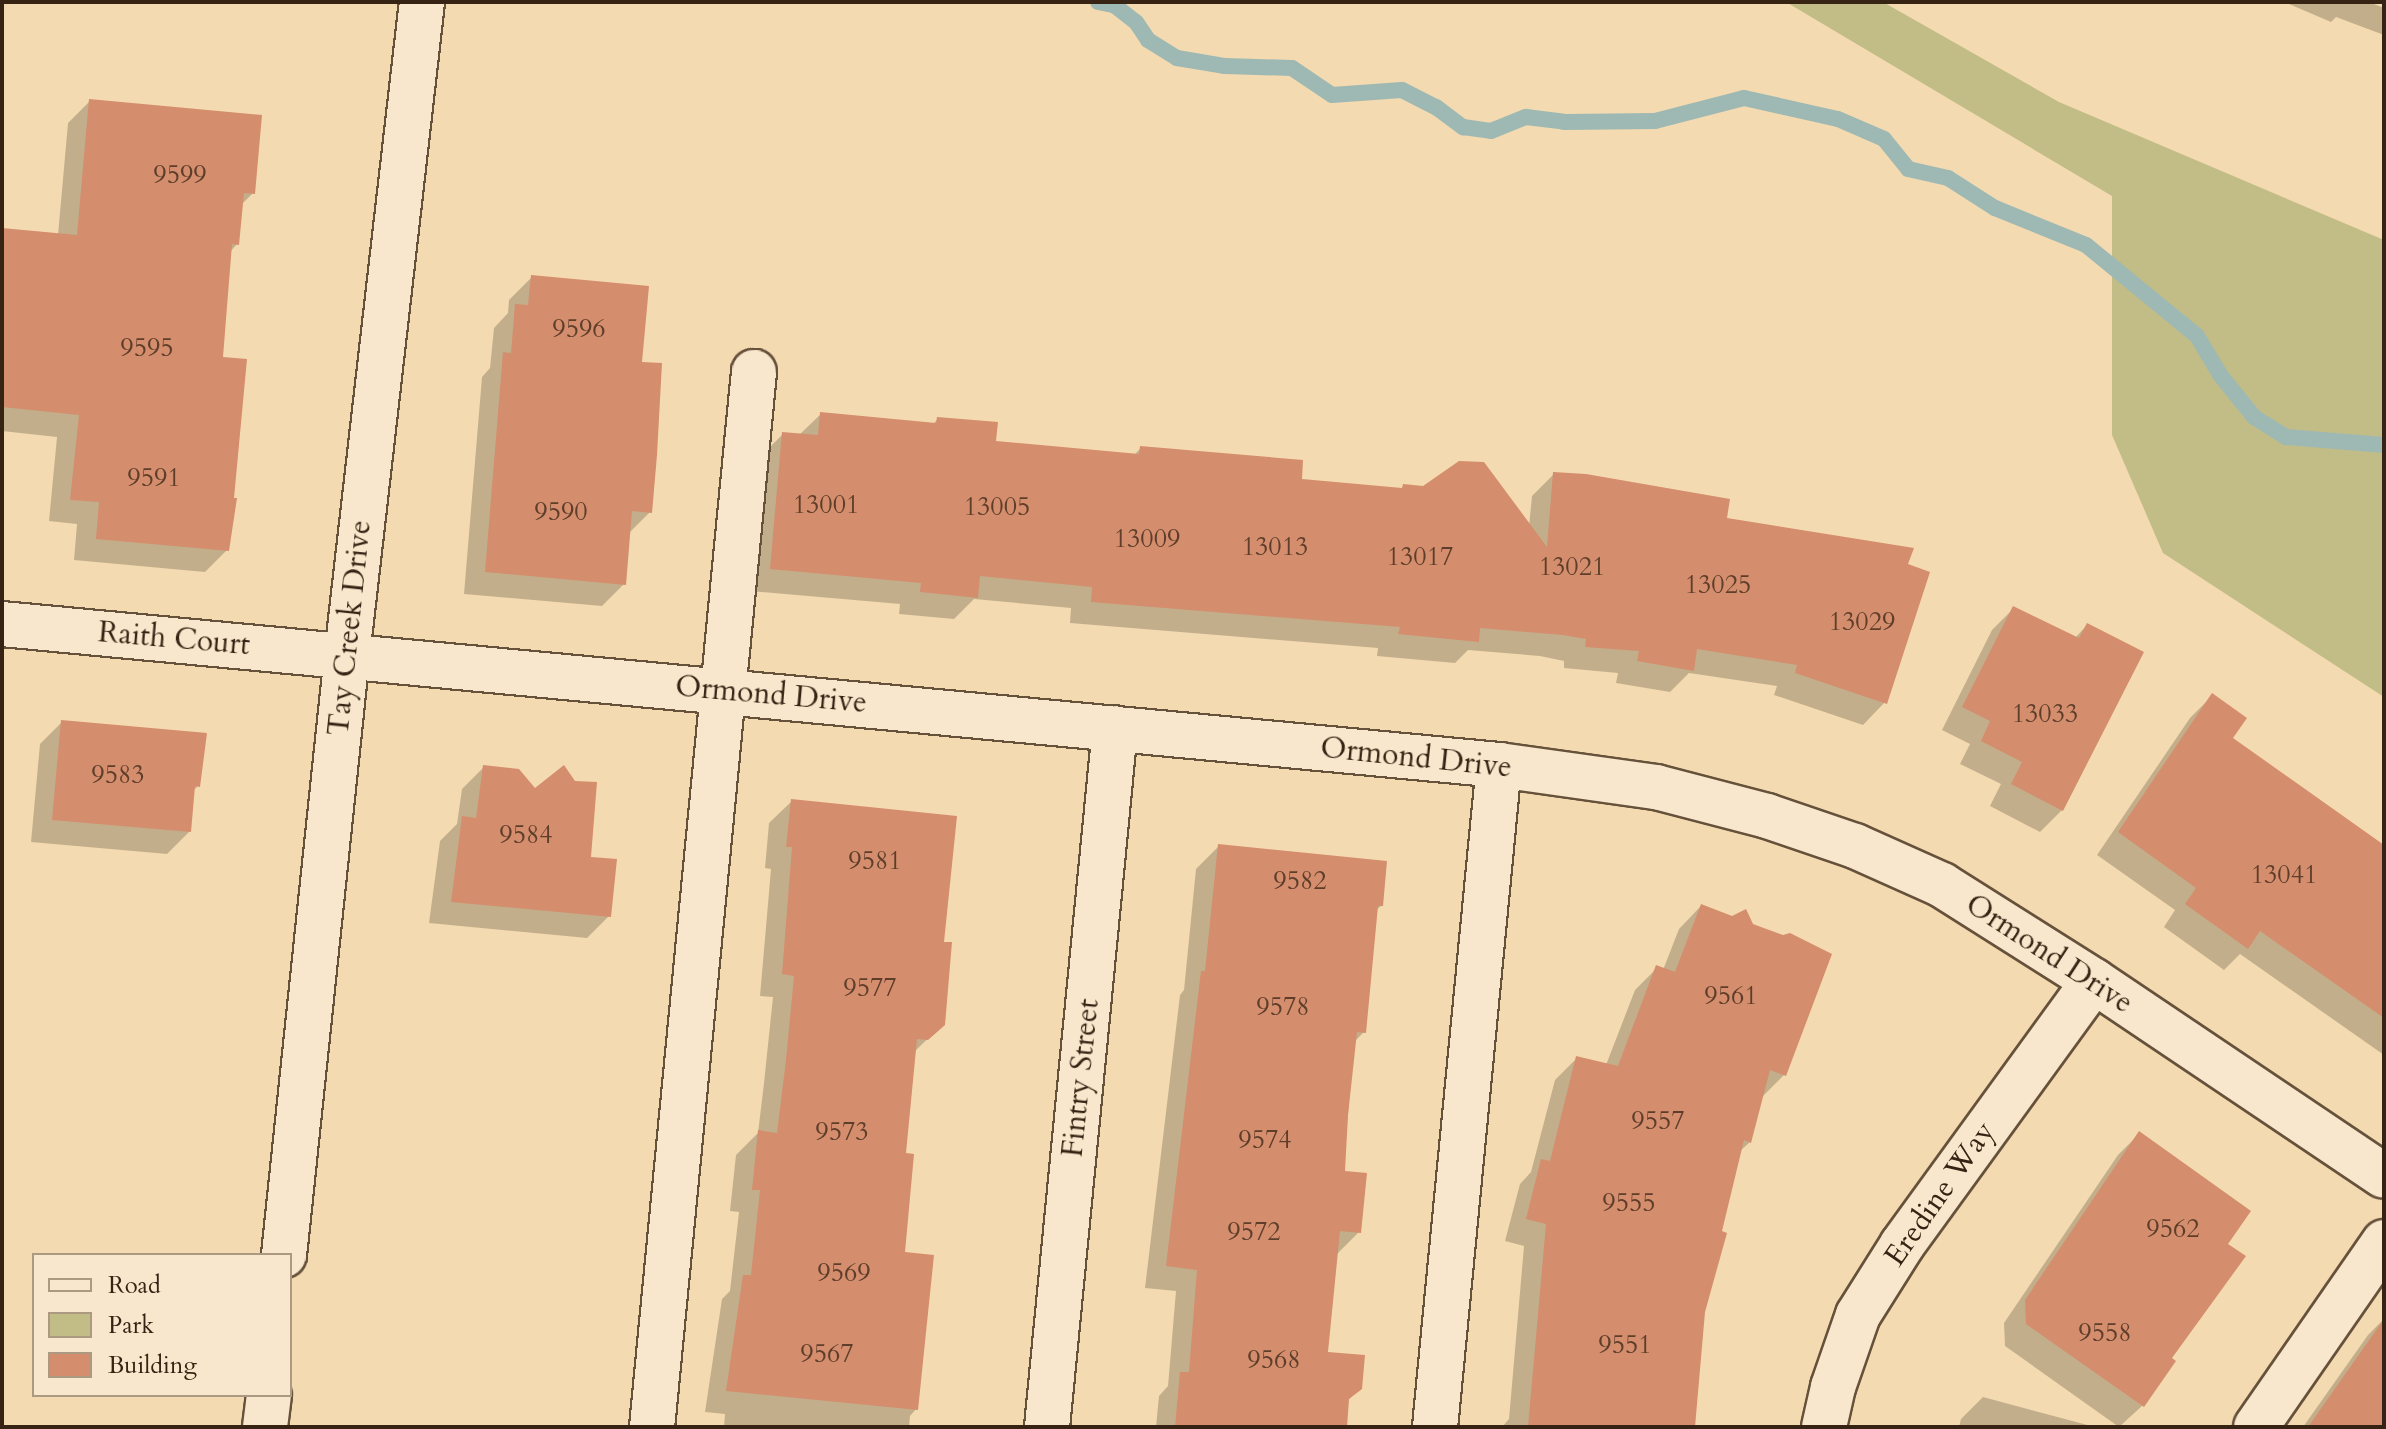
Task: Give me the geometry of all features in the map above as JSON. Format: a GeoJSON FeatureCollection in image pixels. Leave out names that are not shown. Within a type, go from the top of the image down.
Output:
{"type":"FeatureCollection","features":[{"type":"Feature","properties":{"kind":"street","name":"Tay Creek Drive"},"geometry":{"type":"LineString","coordinates":[[284,1253],[347,655],[422,2]]}},
{"type":"Feature","properties":{"kind":"street"},"geometry":{"type":"LineString","coordinates":[[652,1427],[720,690],[754,372]]}},
{"type":"Feature","properties":{"kind":"street","name":"Raith Court"},"geometry":{"type":"LineString","coordinates":[[2,624],[347,655]]}},
{"type":"Feature","properties":{"kind":"street","name":"Ormond Drive"},"geometry":{"type":"LineString","coordinates":[[347,655],[1499,765],[1656,787],[1767,816],[1855,846],[1942,885],[2094,981],[2384,1176]]}},
{"type":"Feature","properties":{"kind":"street","name":"Fintry Street"},"geometry":{"type":"LineString","coordinates":[[1047,1427],[1115,728]]}},
{"type":"Feature","properties":{"kind":"street"},"geometry":{"type":"LineString","coordinates":[[1435,1427],[1499,765]]}},
{"type":"Feature","properties":{"kind":"street","name":"Eredine Way"},"geometry":{"type":"LineString","coordinates":[[1824,1427],[1833,1387],[1858,1315],[1902,1245],[2094,981]]}},
{"type":"Feature","properties":{"kind":"street"},"geometry":{"type":"LineString","coordinates":[[2256,1427],[2384,1242]]}},
{"type":"Feature","properties":{"kind":"street"},"geometry":{"type":"LineString","coordinates":[[265,1427],[269,1397]]}},
{"type":"Feature","properties":{"kind":"green space"},"geometry":{"type":"Polygon","coordinates":[[[1786,2],[1883,2],[2059,102],[2384,240],[2384,697],[2163,553],[2112,435],[2112,196],[1786,2]]]}},
{"type":"Feature","properties":{"kind":"building"},"geometry":{"type":"Polygon","coordinates":[[[89,99],[262,115],[255,194],[244,193],[239,245],[232,244],[223,357],[247,359],[234,498],[237,498],[229,551],[96,539],[99,502],[70,500],[79,415],[2,407],[2,228],[77,235],[89,99]]]}},
{"type":"Feature","properties":{"kind":"building"},"geometry":{"type":"Polygon","coordinates":[[[531,275],[649,286],[642,362],[662,363],[657,455],[652,513],[632,511],[626,585],[485,572],[503,352],[511,353],[515,304],[528,305],[531,275]]]}},
{"type":"Feature","properties":{"kind":"building"},"geometry":{"type":"Polygon","coordinates":[[[820,412],[936,423],[937,417],[998,422],[996,441],[1139,454],[1140,446],[1303,460],[1302,479],[1402,488],[1403,484],[1423,486],[1459,461],[1484,462],[1547,547],[1553,472],[1586,474],[1730,499],[1727,518],[1914,548],[1908,564],[1930,572],[1887,704],[1795,673],[1797,665],[1697,649],[1694,671],[1637,661],[1639,651],[1585,647],[1586,639],[1563,635],[1480,628],[1479,642],[1398,634],[1400,627],[1091,602],[1092,587],[980,576],[978,598],[920,592],[921,583],[770,569],[782,432],[818,435],[820,412]]]}},
{"type":"Feature","properties":{"kind":"building"},"geometry":{"type":"Polygon","coordinates":[[[2013,606],[2079,638],[2087,623],[2144,652],[2063,811],[2011,784],[2022,762],[1981,741],[1990,721],[1962,707],[2013,606]]]}},
{"type":"Feature","properties":{"kind":"building"},"geometry":{"type":"Polygon","coordinates":[[[2212,693],[2247,718],[2233,738],[2384,845],[2384,1018],[2260,931],[2248,949],[2185,904],[2196,888],[2118,832],[2212,693]]]}},
{"type":"Feature","properties":{"kind":"building"},"geometry":{"type":"Polygon","coordinates":[[[61,720],[207,733],[200,787],[195,786],[191,832],[52,820],[61,720]]]}},
{"type":"Feature","properties":{"kind":"building"},"geometry":{"type":"Polygon","coordinates":[[[483,765],[519,769],[535,788],[564,765],[575,781],[597,782],[591,857],[617,859],[611,917],[451,902],[462,816],[476,818],[483,765]]]}},
{"type":"Feature","properties":{"kind":"building"},"geometry":{"type":"Polygon","coordinates":[[[791,799],[957,816],[944,942],[952,942],[945,1025],[928,1040],[917,1039],[906,1153],[914,1154],[905,1252],[934,1255],[918,1410],[726,1391],[743,1275],[751,1275],[760,1190],[752,1190],[758,1130],[777,1133],[786,1060],[794,976],[782,974],[792,847],[786,847],[791,799]]]}},
{"type":"Feature","properties":{"kind":"building"},"geometry":{"type":"Polygon","coordinates":[[[1218,844],[1387,861],[1383,906],[1378,906],[1366,1033],[1357,1032],[1348,1115],[1345,1171],[1367,1173],[1361,1233],[1340,1231],[1328,1352],[1365,1355],[1362,1389],[1349,1399],[1347,1427],[1175,1427],[1180,1372],[1189,1372],[1197,1270],[1166,1266],[1201,971],[1205,971],[1218,844]]]}},
{"type":"Feature","properties":{"kind":"building"},"geometry":{"type":"Polygon","coordinates":[[[1701,904],[1732,916],[1746,909],[1753,924],[1783,935],[1790,933],[1832,954],[1786,1076],[1770,1070],[1751,1143],[1744,1140],[1722,1231],[1727,1233],[1705,1312],[1695,1427],[1528,1427],[1546,1224],[1526,1219],[1541,1159],[1550,1161],[1576,1056],[1618,1066],[1656,965],[1675,972],[1701,904]]]}},
{"type":"Feature","properties":{"kind":"building"},"geometry":{"type":"Polygon","coordinates":[[[2139,1131],[2251,1211],[2228,1244],[2246,1256],[2172,1358],[2176,1361],[2144,1407],[2026,1324],[2025,1300],[2139,1131]]]}},
{"type":"Feature","properties":{"kind":"building"},"geometry":{"type":"Polygon","coordinates":[[[2384,1319],[2384,1427],[2308,1427],[2384,1319]]]}},
{"type":"Feature","properties":{"kind":"waterway"},"geometry":{"type":"LineString","coordinates":[[1098,2],[1114,5],[1136,22],[1148,40],[1177,58],[1225,66],[1292,68],[1332,95],[1402,90],[1436,107],[1463,127],[1491,131],[1526,117],[1564,122],[1655,121],[1744,98],[1838,119],[1884,139],[1908,169],[1948,178],[1995,208],[2086,245],[2197,336],[2221,376],[2254,417],[2286,437],[2384,445]]}}]}
